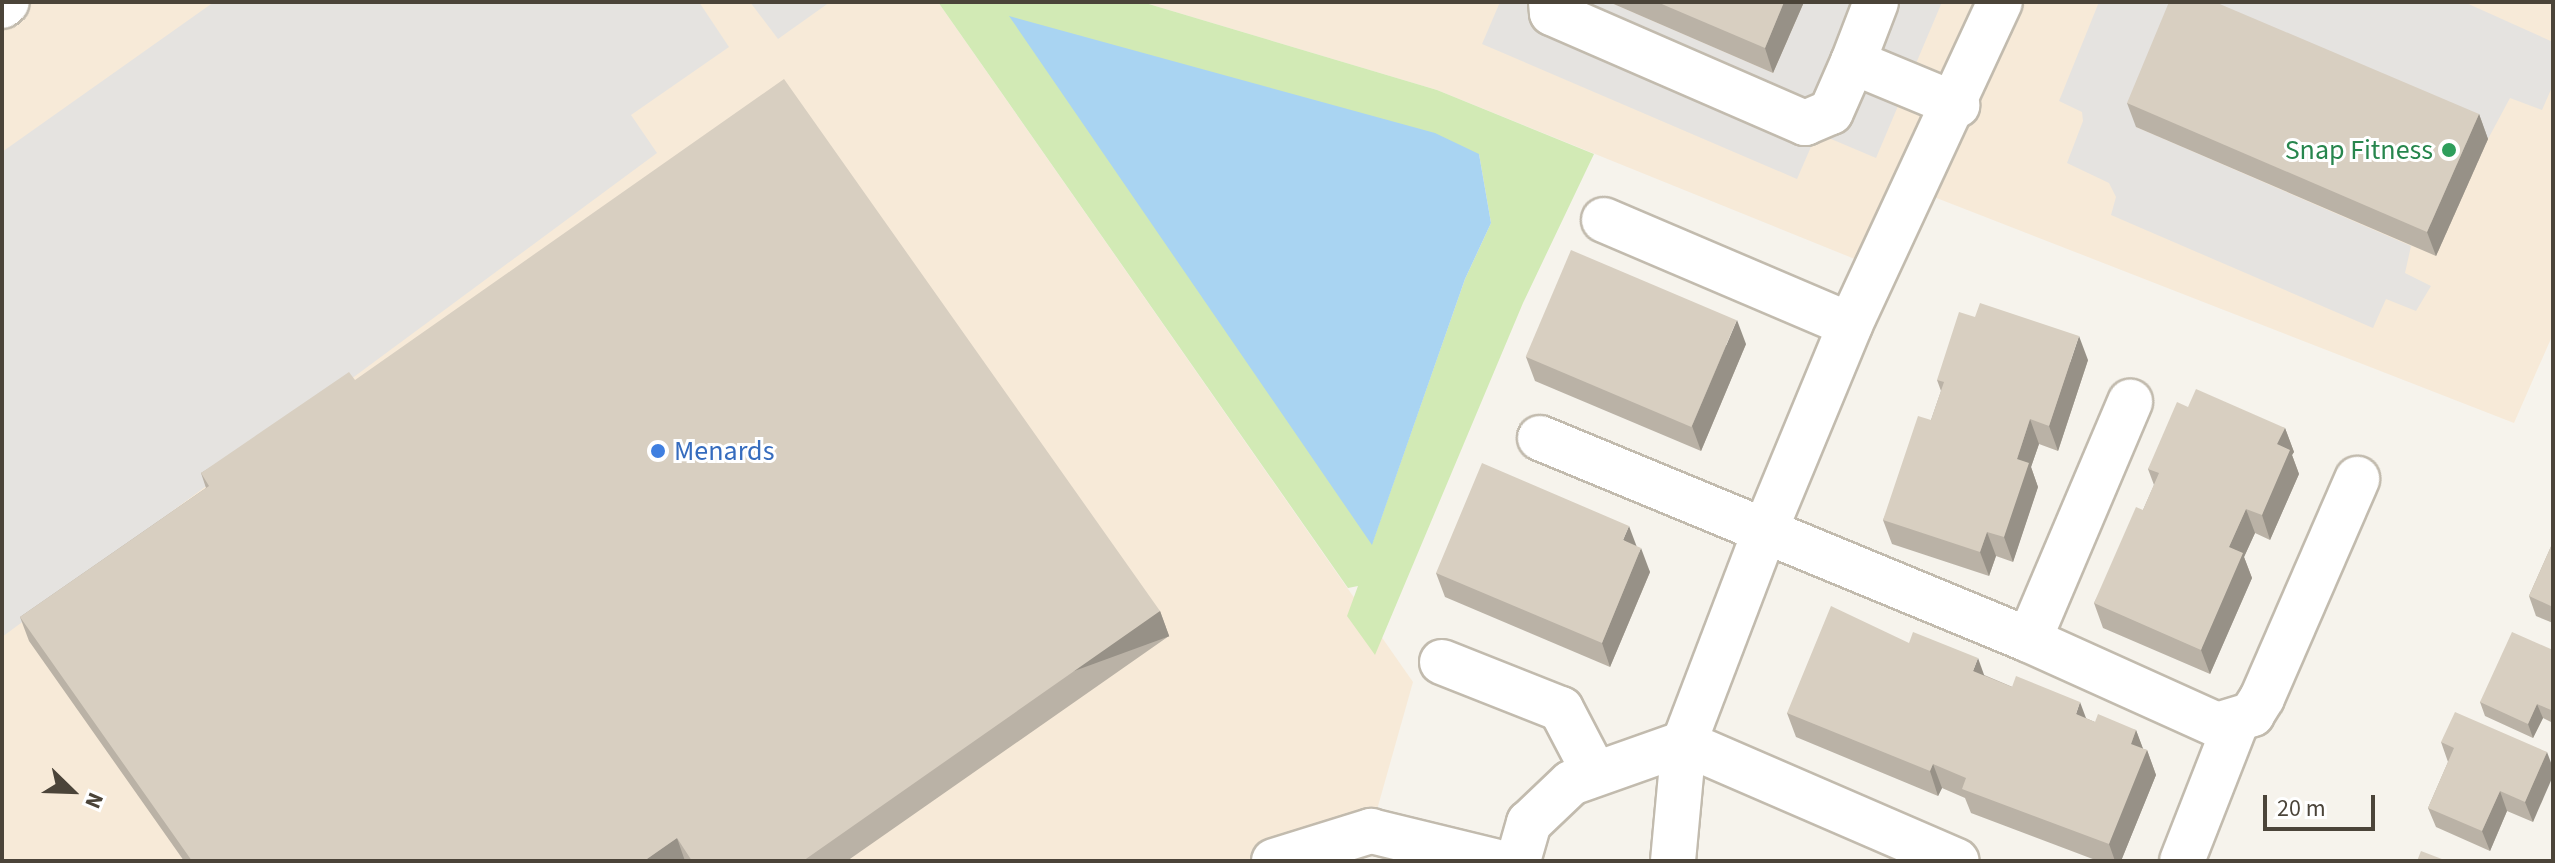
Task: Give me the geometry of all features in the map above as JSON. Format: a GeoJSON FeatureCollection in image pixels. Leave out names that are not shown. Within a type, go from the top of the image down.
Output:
{"type":"FeatureCollection","features":[{"type":"Feature","properties":{"kind":"street"},"geometry":{"type":"LineString","coordinates":[[2,6],[7,2]]}},
{"type":"Feature","properties":{"kind":"street"},"geometry":{"type":"LineString","coordinates":[[1551,2],[1552,13],[1805,123],[1831,112],[1876,2]]}},
{"type":"Feature","properties":{"kind":"street"},"geometry":{"type":"LineString","coordinates":[[1673,861],[1684,743],[1764,533],[1850,325],[1957,105],[2000,2]]}},
{"type":"Feature","properties":{"kind":"street"},"geometry":{"type":"LineString","coordinates":[[1853,62],[1957,105]]}},
{"type":"Feature","properties":{"kind":"street"},"geometry":{"type":"LineString","coordinates":[[1604,220],[1850,325]]}},
{"type":"Feature","properties":{"kind":"street"},"geometry":{"type":"LineString","coordinates":[[2029,640],[2130,402]]}},
{"type":"Feature","properties":{"kind":"street"},"geometry":{"type":"LineString","coordinates":[[1540,438],[2029,640],[2217,725],[2236,723],[2252,714],[2262,698],[2357,479]]}},
{"type":"Feature","properties":{"kind":"street"},"geometry":{"type":"LineString","coordinates":[[1442,662],[1561,709],[1594,772]]}},
{"type":"Feature","properties":{"kind":"street"},"geometry":{"type":"LineString","coordinates":[[2182,861],[2236,723]]}},
{"type":"Feature","properties":{"kind":"street"},"geometry":{"type":"LineString","coordinates":[[1518,861],[1529,823],[1545,804],[1594,772],[1684,743],[1957,861]]}},
{"type":"Feature","properties":{"kind":"street"},"geometry":{"type":"LineString","coordinates":[[1274,861],[1371,831],[1494,861]]}},
{"type":"Feature","properties":{"kind":"shaded area"},"geometry":{"type":"Polygon","coordinates":[[[7,2],[938,2],[1413,682],[1371,831],[1274,861],[2,861],[2,6],[7,2]]]}},
{"type":"Feature","properties":{"kind":"shaded area"},"geometry":{"type":"Polygon","coordinates":[[[214,2],[699,2],[729,47],[631,115],[657,153],[2,637],[2,152],[214,2]]]}},
{"type":"Feature","properties":{"kind":"shaded area"},"geometry":{"type":"Polygon","coordinates":[[[750,2],[830,2],[778,39],[750,2]]]}},
{"type":"Feature","properties":{"kind":"shaded area"},"geometry":{"type":"Polygon","coordinates":[[[1142,2],[2553,2],[2553,334],[2514,423],[1916,190],[1877,268],[1437,90],[1142,2]]]}},
{"type":"Feature","properties":{"kind":"shaded area"},"geometry":{"type":"Polygon","coordinates":[[[1500,2],[1609,2],[1773,73],[1804,2],[1942,2],[1876,158],[1817,133],[1797,179],[1482,44],[1500,2]]]}},
{"type":"Feature","properties":{"kind":"shaded area"},"geometry":{"type":"Polygon","coordinates":[[[2099,2],[2464,2],[2553,42],[2553,85],[2542,110],[2510,98],[2488,139],[2136,127],[2411,246],[2405,273],[2431,286],[2416,311],[2386,299],[2373,328],[2111,215],[2116,197],[2109,183],[2067,163],[2083,121],[2082,112],[2059,101],[2099,2]]]}},
{"type":"Feature","properties":{"kind":"green space"},"geometry":{"type":"Polygon","coordinates":[[[938,2],[1142,2],[1437,90],[1594,154],[1523,303],[1375,655],[1347,616],[1358,586],[1348,588],[938,2]],[[1479,154],[1372,544],[1465,279],[1491,223],[1479,154]]]}},
{"type":"Feature","properties":{"kind":"water"},"geometry":{"type":"Polygon","coordinates":[[[1009,16],[1435,133],[1479,154],[1491,223],[1465,279],[1372,545],[1009,16]]]}},
{"type":"Feature","properties":{"kind":"building"},"geometry":{"type":"Polygon","coordinates":[[[1657,2],[1784,2],[1765,48],[1657,2]]]}},
{"type":"Feature","properties":{"kind":"building"},"geometry":{"type":"Polygon","coordinates":[[[2169,2],[2215,2],[2479,114],[2427,232],[2127,103],[2169,2]]]}},
{"type":"Feature","properties":{"kind":"building","name":"Menards"},"geometry":{"type":"Polygon","coordinates":[[[784,79],[1160,611],[803,861],[692,861],[677,838],[644,861],[192,861],[20,617],[209,486],[201,473],[349,372],[355,380],[784,79]]]}},
{"type":"Feature","properties":{"kind":"building"},"geometry":{"type":"Polygon","coordinates":[[[1571,250],[1737,320],[1691,427],[1526,357],[1571,250]]]}},
{"type":"Feature","properties":{"kind":"building"},"geometry":{"type":"Polygon","coordinates":[[[1980,303],[2079,336],[2049,426],[2030,419],[2017,459],[2029,463],[2004,537],[1987,532],[1980,552],[1883,520],[1918,416],[1931,420],[1944,382],[1937,380],[1959,312],[1975,317],[1980,303]]]}},
{"type":"Feature","properties":{"kind":"building"},"geometry":{"type":"Polygon","coordinates":[[[2196,389],[2285,428],[2277,444],[2290,450],[2262,515],[2246,509],[2229,547],[2243,553],[2201,650],[2094,603],[2136,507],[2143,510],[2159,473],[2148,469],[2177,402],[2188,407],[2196,389]]]}},
{"type":"Feature","properties":{"kind":"building"},"geometry":{"type":"Polygon","coordinates":[[[1482,463],[1629,526],[1623,540],[1641,548],[1602,643],[1436,573],[1482,463]]]}},
{"type":"Feature","properties":{"kind":"building"},"geometry":{"type":"Polygon","coordinates":[[[2553,542],[2553,607],[2529,596],[2553,542]]]}},
{"type":"Feature","properties":{"kind":"building"},"geometry":{"type":"Polygon","coordinates":[[[1831,606],[1909,643],[1913,632],[1978,658],[1973,671],[2012,687],[2016,676],[2080,702],[2076,714],[2095,722],[2098,714],[2136,730],[2131,744],[2147,750],[2109,844],[1962,789],[1966,778],[1933,764],[1930,771],[1787,713],[1831,606]]]}},
{"type":"Feature","properties":{"kind":"building"},"geometry":{"type":"Polygon","coordinates":[[[2512,632],[2553,650],[2553,706],[2551,710],[2537,704],[2528,724],[2480,702],[2512,632]]]}},
{"type":"Feature","properties":{"kind":"building"},"geometry":{"type":"Polygon","coordinates":[[[2455,712],[2547,752],[2525,802],[2500,791],[2482,831],[2428,808],[2454,748],[2441,742],[2455,712]]]}},
{"type":"Feature","properties":{"kind":"building"},"geometry":{"type":"Polygon","coordinates":[[[2421,851],[2447,861],[2417,861],[2421,851]]]}},
{"type":"Feature","properties":{"kind":"place","name":"Snap Fitness"},"geometry":{"type":"Point","coordinates":[2449,150]}},
{"type":"Feature","properties":{"kind":"place","name":"Menards"},"geometry":{"type":"Point","coordinates":[658,451]}}]}
